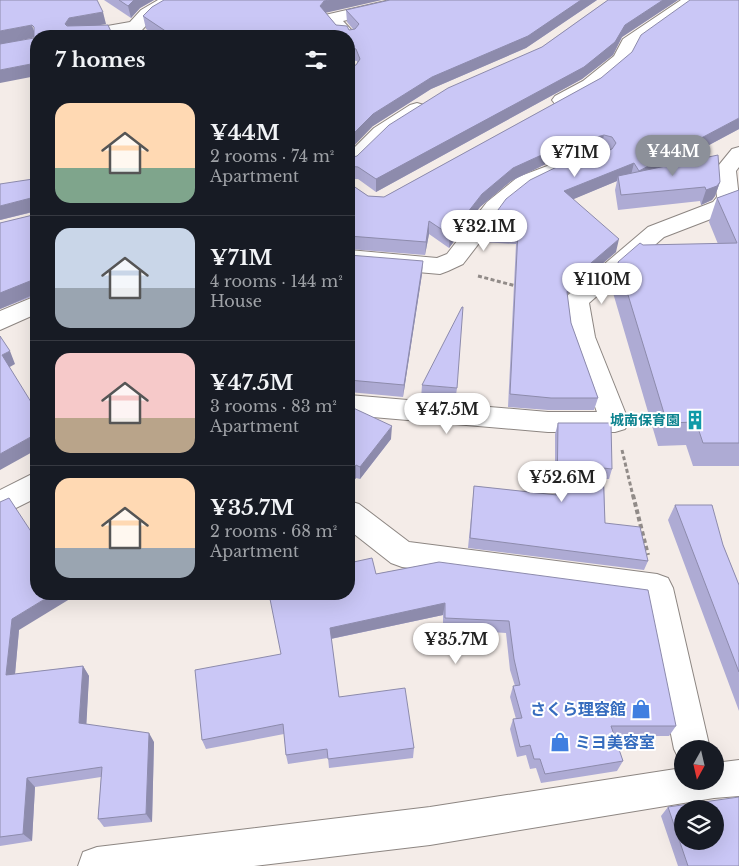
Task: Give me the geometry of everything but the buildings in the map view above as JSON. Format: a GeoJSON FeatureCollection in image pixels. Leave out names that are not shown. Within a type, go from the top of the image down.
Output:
{"type":"FeatureCollection","features":[{"type":"Feature","properties":{"kind":"street"},"geometry":{"type":"LineString","coordinates":[[139,30],[147,14],[170,0]]}},
{"type":"Feature","properties":{"kind":"street"},"geometry":{"type":"LineString","coordinates":[[341,30],[331,19],[411,0]]}},
{"type":"Feature","properties":{"kind":"street"},"geometry":{"type":"LineString","coordinates":[[546,109],[590,85],[622,59],[629,43],[692,0]]}},
{"type":"Feature","properties":{"kind":"street"},"geometry":{"type":"LineString","coordinates":[[355,158],[381,132],[431,100]]}},
{"type":"Feature","properties":{"kind":"street"},"geometry":{"type":"LineString","coordinates":[[355,406],[548,422],[615,422],[582,337],[577,301],[656,232],[721,207],[728,198],[725,171],[739,153]]}},
{"type":"Feature","properties":{"kind":"street"},"geometry":{"type":"LineString","coordinates":[[355,259],[440,266],[455,259],[495,207],[526,182],[566,164],[592,158]]}},
{"type":"Feature","properties":{"kind":"street"},"geometry":{"type":"LineString","coordinates":[[0,321],[30,307]]}},
{"type":"Feature","properties":{"kind":"street"},"geometry":{"type":"LineString","coordinates":[[0,504],[30,487]]}},
{"type":"Feature","properties":{"kind":"street"},"geometry":{"type":"LineString","coordinates":[[355,518],[402,554],[657,588],[695,740]]}},
{"type":"Feature","properties":{"kind":"street"},"geometry":{"type":"LineString","coordinates":[[724,777],[739,778]]}},
{"type":"Feature","properties":{"kind":"street"},"geometry":{"type":"LineString","coordinates":[[97,866],[430,826],[674,781]]}},
{"type":"Feature","properties":{"kind":"path"},"geometry":{"type":"LineString","coordinates":[[440,266],[522,287]]}},
{"type":"Feature","properties":{"kind":"path"},"geometry":{"type":"LineString","coordinates":[[615,422],[657,588]]}},
{"type":"Feature","properties":{"kind":"place","name":"城南保育園"},"geometry":{"type":"Point","coordinates":[695,420]}},
{"type":"Feature","properties":{"kind":"place","name":"さくら理容館"},"geometry":{"type":"Point","coordinates":[641,709]}},
{"type":"Feature","properties":{"kind":"place","name":"ミヨ美容室"},"geometry":{"type":"Point","coordinates":[560,742]}}]}
